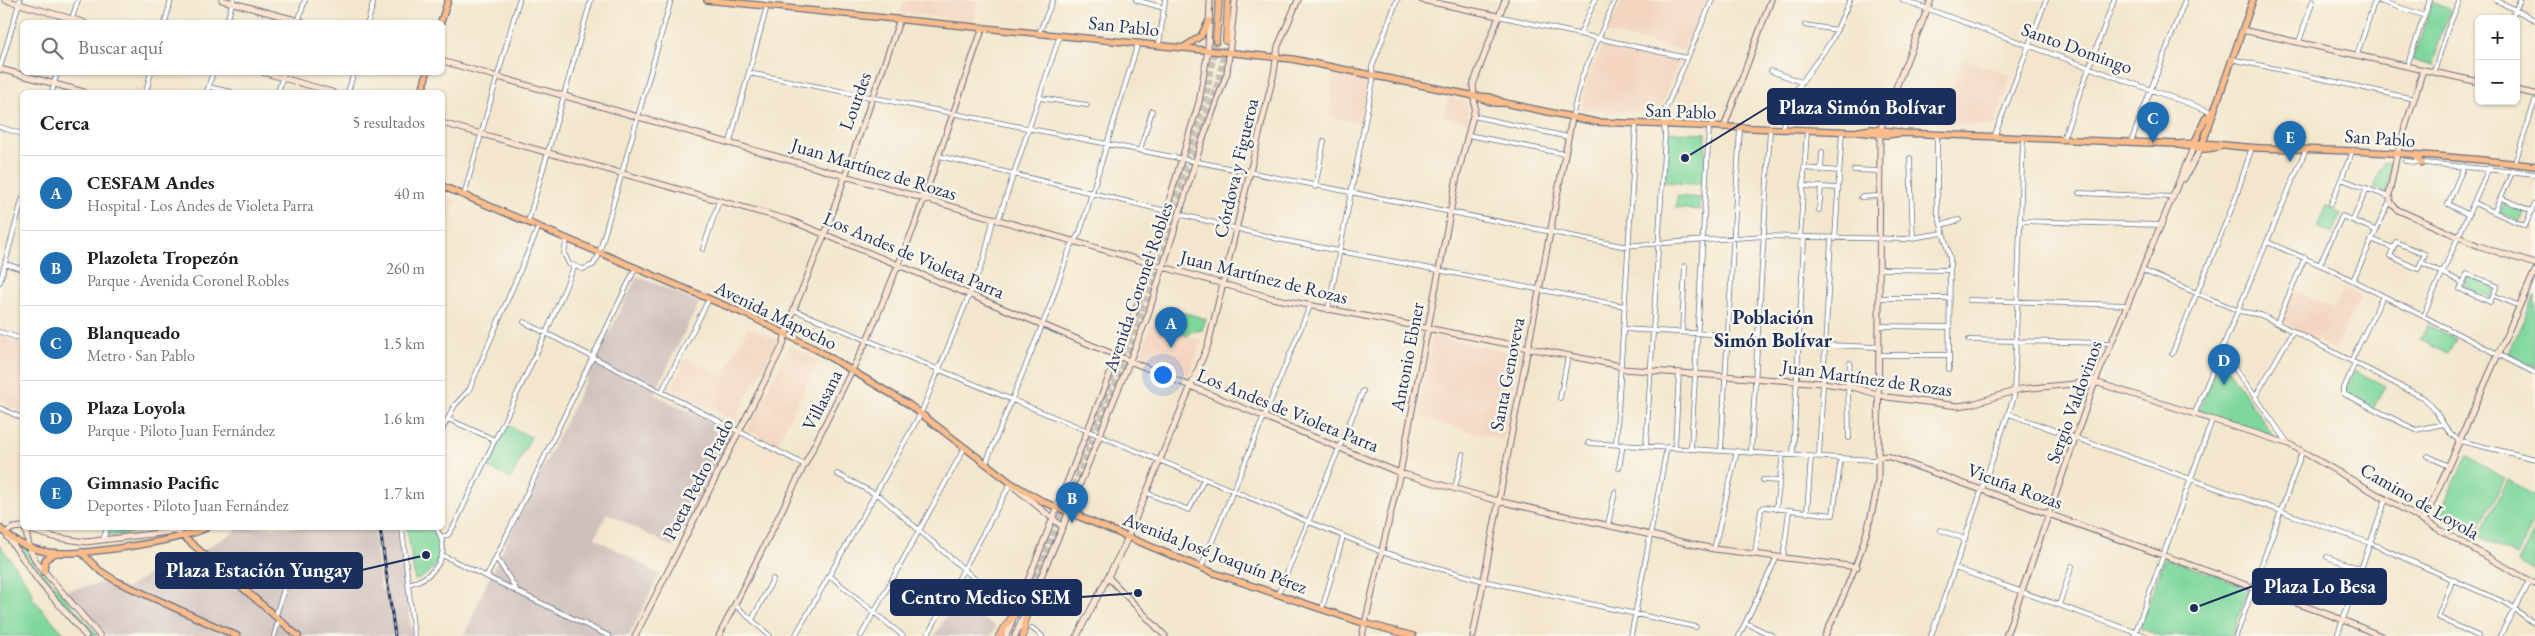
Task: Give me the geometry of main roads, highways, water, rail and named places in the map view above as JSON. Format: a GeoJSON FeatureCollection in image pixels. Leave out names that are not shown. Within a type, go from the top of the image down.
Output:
{"type":"FeatureCollection","features":[{"type":"Feature","properties":{"kind":"highway"},"geometry":{"type":"LineString","coordinates":[[1216,41],[1219,0]]}},
{"type":"Feature","properties":{"kind":"highway"},"geometry":{"type":"LineString","coordinates":[[1226,42],[1228,0]]}},
{"type":"Feature","properties":{"kind":"highway"},"geometry":{"type":"LineString","coordinates":[[1023,636],[1027,608]]}},
{"type":"Feature","properties":{"kind":"highway"},"geometry":{"type":"LineString","coordinates":[[999,636],[1016,611]]}},
{"type":"Feature","properties":{"kind":"main road"},"geometry":{"type":"LineString","coordinates":[[442,20],[448,0]]}},
{"type":"Feature","properties":{"kind":"main road","name":"San Pablo"},"geometry":{"type":"LineString","coordinates":[[707,0],[1276,57],[1372,74],[1475,96],[1488,102],[1505,103],[1572,118],[1636,124],[2353,150],[2535,166]]}},
{"type":"Feature","properties":{"kind":"main road"},"geometry":{"type":"LineString","coordinates":[[2202,146],[2212,112],[2253,0]]}},
{"type":"Feature","properties":{"kind":"main road"},"geometry":{"type":"LineString","coordinates":[[1182,48],[1201,36],[1209,21]]}},
{"type":"Feature","properties":{"kind":"main road"},"geometry":{"type":"LineString","coordinates":[[422,90],[426,75]]}},
{"type":"Feature","properties":{"kind":"main road"},"geometry":{"type":"LineString","coordinates":[[2194,145],[2205,119],[2212,112]]}},
{"type":"Feature","properties":{"kind":"main road"},"geometry":{"type":"LineString","coordinates":[[2414,155],[2422,163]]}},
{"type":"Feature","properties":{"kind":"main road","name":"Avenida Mapocho"},"geometry":{"type":"LineString","coordinates":[[445,187],[636,267],[786,334],[854,370],[921,413],[1011,483]]}},
{"type":"Feature","properties":{"kind":"main road","name":"Avenida José Joaquín Pérez"},"geometry":{"type":"LineString","coordinates":[[1011,483],[1056,506],[1202,568],[1322,609],[1413,636]]}},
{"type":"Feature","properties":{"kind":"main road"},"geometry":{"type":"LineString","coordinates":[[1073,501],[1080,516]]}},
{"type":"Feature","properties":{"kind":"main road"},"geometry":{"type":"LineString","coordinates":[[2,530],[29,547],[55,553],[81,552],[183,536],[200,530]]}},
{"type":"Feature","properties":{"kind":"main road"},"geometry":{"type":"LineString","coordinates":[[183,536],[298,636]]}},
{"type":"Feature","properties":{"kind":"main road"},"geometry":{"type":"LineString","coordinates":[[81,552],[99,570],[116,581],[237,636]]}},
{"type":"Feature","properties":{"kind":"main road"},"geometry":{"type":"LineString","coordinates":[[44,572],[45,560],[55,553]]}},
{"type":"Feature","properties":{"kind":"tunnel"},"geometry":{"type":"LineString","coordinates":[[1152,265],[1207,94],[1216,41]]}},
{"type":"Feature","properties":{"kind":"tunnel"},"geometry":{"type":"LineString","coordinates":[[1012,636],[1129,352],[1219,79],[1226,41]]}},
{"type":"Feature","properties":{"kind":"tunnel"},"geometry":{"type":"LineString","coordinates":[[1073,473],[1124,349],[1141,301]]}},
{"type":"Feature","properties":{"kind":"railway"},"geometry":{"type":"LineString","coordinates":[[380,530],[395,636]]}},
{"type":"Feature","properties":{"kind":"place","name":"Blanqueado"},"geometry":{"type":"Point","coordinates":[2153,143]}},
{"type":"Feature","properties":{"kind":"place","name":"Plaza Simón Bolívar"},"geometry":{"type":"Point","coordinates":[1685,158]}},
{"type":"Feature","properties":{"kind":"place","name":"Gimnasio Pacific"},"geometry":{"type":"Point","coordinates":[2290,162]}},
{"type":"Feature","properties":{"kind":"place","name":"CESFAM Andes"},"geometry":{"type":"Point","coordinates":[1171,348]}},
{"type":"Feature","properties":{"kind":"place","name":"Plaza Loyola"},"geometry":{"type":"Point","coordinates":[2224,385]}},
{"type":"Feature","properties":{"kind":"place","name":"Plazoleta Tropezón"},"geometry":{"type":"Point","coordinates":[1072,523]}},
{"type":"Feature","properties":{"kind":"place","name":"Plaza Estación Yungay"},"geometry":{"type":"Point","coordinates":[426,555]}},
{"type":"Feature","properties":{"kind":"place","name":"Centro Medico SEM"},"geometry":{"type":"Point","coordinates":[1138,593]}},
{"type":"Feature","properties":{"kind":"place","name":"Plaza Lo Besa"},"geometry":{"type":"Point","coordinates":[2194,608]}},
{"type":"Feature","properties":{"kind":"district","name":"Población Simón Bolívar"},"geometry":{"type":"Point","coordinates":[1773,328]}}]}
